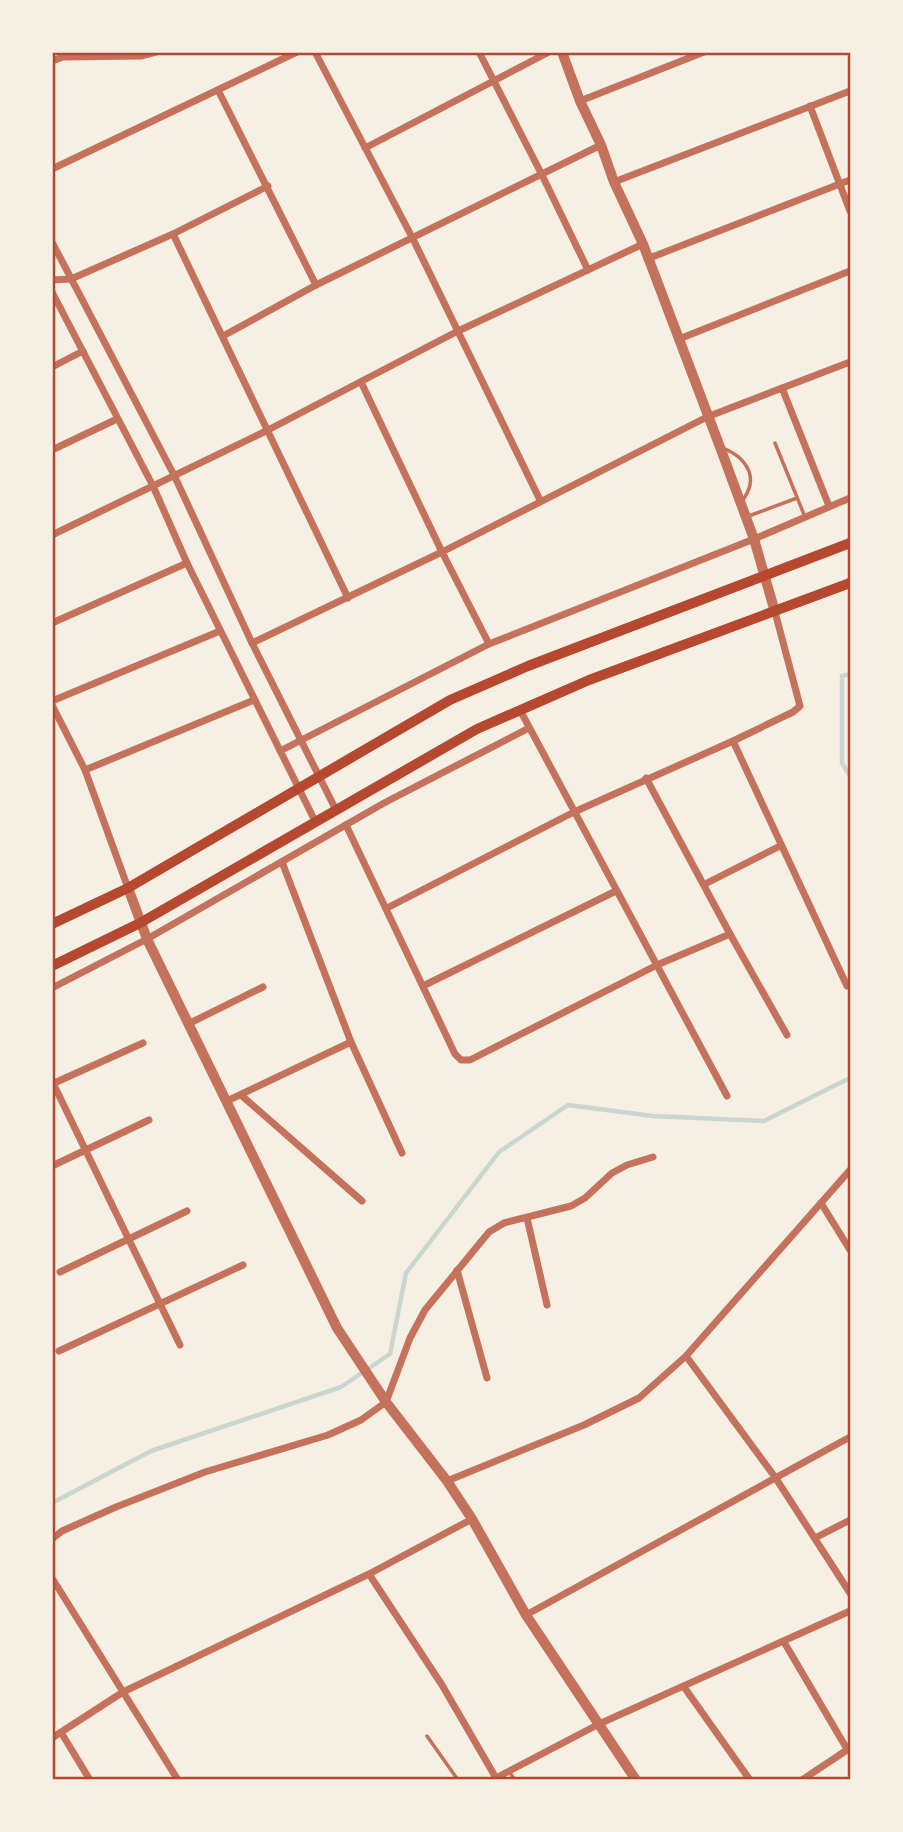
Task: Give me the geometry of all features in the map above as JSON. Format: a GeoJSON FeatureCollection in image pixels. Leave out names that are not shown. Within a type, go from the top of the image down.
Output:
{"type":"FeatureCollection","features":[{"type":"Feature","properties":{"kind":"main road"},"geometry":{"type":"LineString","coordinates":[[52,924],[128,888],[450,700],[528,666],[850,543]]}},
{"type":"Feature","properties":{"kind":"main road"},"geometry":{"type":"LineString","coordinates":[[52,966],[141,923],[477,729],[589,680],[850,583]]}},
{"type":"Feature","properties":{"kind":"street"},"geometry":{"type":"LineString","coordinates":[[52,61],[63,57],[141,56],[156,52]]}},
{"type":"Feature","properties":{"kind":"street"},"geometry":{"type":"LineString","coordinates":[[52,169],[297,52]]}},
{"type":"Feature","properties":{"kind":"street"},"geometry":{"type":"LineString","coordinates":[[315,52],[412,239],[540,500]]}},
{"type":"Feature","properties":{"kind":"street"},"geometry":{"type":"LineString","coordinates":[[479,52],[588,270]]}},
{"type":"Feature","properties":{"kind":"street"},"geometry":{"type":"LineString","coordinates":[[365,148],[548,52]]}},
{"type":"Feature","properties":{"kind":"street"},"geometry":{"type":"LineString","coordinates":[[387,908],[574,812],[733,741],[800,706],[766,577],[741,503],[643,244],[614,182],[562,52]]}},
{"type":"Feature","properties":{"kind":"street"},"geometry":{"type":"LineString","coordinates":[[580,101],[704,52]]}},
{"type":"Feature","properties":{"kind":"street"},"geometry":{"type":"LineString","coordinates":[[218,90],[316,285]]}},
{"type":"Feature","properties":{"kind":"street"},"geometry":{"type":"LineString","coordinates":[[614,182],[850,90]]}},
{"type":"Feature","properties":{"kind":"street"},"geometry":{"type":"LineString","coordinates":[[810,106],[850,211]]}},
{"type":"Feature","properties":{"kind":"street"},"geometry":{"type":"LineString","coordinates":[[223,336],[316,285],[601,145]]}},
{"type":"Feature","properties":{"kind":"street"},"geometry":{"type":"LineString","coordinates":[[647,259],[850,180]]}},
{"type":"Feature","properties":{"kind":"street"},"geometry":{"type":"LineString","coordinates":[[52,280],[71,279],[173,234],[268,186]]}},
{"type":"Feature","properties":{"kind":"street"},"geometry":{"type":"LineString","coordinates":[[173,234],[348,598]]}},
{"type":"Feature","properties":{"kind":"street"},"geometry":{"type":"LineString","coordinates":[[52,242],[174,475],[336,810]]}},
{"type":"Feature","properties":{"kind":"street"},"geometry":{"type":"LineString","coordinates":[[52,535],[268,430],[456,332],[643,244]]}},
{"type":"Feature","properties":{"kind":"street"},"geometry":{"type":"LineString","coordinates":[[678,340],[850,271]]}},
{"type":"Feature","properties":{"kind":"street"},"geometry":{"type":"LineString","coordinates":[[52,292],[153,486],[187,563],[315,821]]}},
{"type":"Feature","properties":{"kind":"street"},"geometry":{"type":"LineString","coordinates":[[52,367],[83,351]]}},
{"type":"Feature","properties":{"kind":"street"},"geometry":{"type":"LineString","coordinates":[[253,643],[442,552],[707,417],[850,362]]}},
{"type":"Feature","properties":{"kind":"street"},"geometry":{"type":"LineString","coordinates":[[361,383],[489,644]]}},
{"type":"Feature","properties":{"kind":"street"},"geometry":{"type":"LineString","coordinates":[[782,388],[829,506]]}},
{"type":"Feature","properties":{"kind":"street"},"geometry":{"type":"LineString","coordinates":[[52,450],[117,419]]}},
{"type":"Feature","properties":{"kind":"street"},"geometry":{"type":"LineString","coordinates":[[280,751],[489,644],[850,498]]}},
{"type":"Feature","properties":{"kind":"street"},"geometry":{"type":"LineString","coordinates":[[52,623],[187,563]]}},
{"type":"Feature","properties":{"kind":"street"},"geometry":{"type":"LineString","coordinates":[[220,631],[52,703],[85,770],[147,939],[337,1328],[386,1402],[447,1480],[526,1615],[636,1780]]}},
{"type":"Feature","properties":{"kind":"street"},"geometry":{"type":"LineString","coordinates":[[85,770],[254,700]]}},
{"type":"Feature","properties":{"kind":"street"},"geometry":{"type":"LineString","coordinates":[[520,710],[727,1096]]}},
{"type":"Feature","properties":{"kind":"street"},"geometry":{"type":"LineString","coordinates":[[52,988],[147,939],[346,825],[529,728]]}},
{"type":"Feature","properties":{"kind":"street"},"geometry":{"type":"LineString","coordinates":[[733,741],[847,986]]}},
{"type":"Feature","properties":{"kind":"street"},"geometry":{"type":"LineString","coordinates":[[646,778],[787,1035]]}},
{"type":"Feature","properties":{"kind":"street"},"geometry":{"type":"LineString","coordinates":[[346,825],[461,1060],[470,1060],[657,965],[730,934]]}},
{"type":"Feature","properties":{"kind":"street"},"geometry":{"type":"LineString","coordinates":[[705,884],[780,846]]}},
{"type":"Feature","properties":{"kind":"street"},"geometry":{"type":"LineString","coordinates":[[282,862],[351,1042],[402,1153]]}},
{"type":"Feature","properties":{"kind":"street"},"geometry":{"type":"LineString","coordinates":[[423,986],[617,891]]}},
{"type":"Feature","properties":{"kind":"street"},"geometry":{"type":"LineString","coordinates":[[190,1023],[263,987]]}},
{"type":"Feature","properties":{"kind":"street"},"geometry":{"type":"LineString","coordinates":[[228,1101],[351,1042]]}},
{"type":"Feature","properties":{"kind":"street"},"geometry":{"type":"LineString","coordinates":[[143,1043],[53,1083],[180,1345]]}},
{"type":"Feature","properties":{"kind":"street"},"geometry":{"type":"LineString","coordinates":[[241,1095],[362,1200]]}},
{"type":"Feature","properties":{"kind":"street"},"geometry":{"type":"LineString","coordinates":[[52,1166],[149,1120]]}},
{"type":"Feature","properties":{"kind":"street"},"geometry":{"type":"LineString","coordinates":[[52,1539],[62,1531],[116,1507],[192,1477],[328,1435],[361,1420],[386,1402],[420,1319],[489,1232],[504,1223],[570,1206],[585,1198],[612,1173],[653,1157]]}},
{"type":"Feature","properties":{"kind":"street"},"geometry":{"type":"LineString","coordinates":[[447,1480],[639,1398],[686,1356],[850,1170]]}},
{"type":"Feature","properties":{"kind":"street"},"geometry":{"type":"LineString","coordinates":[[821,1203],[850,1250]]}},
{"type":"Feature","properties":{"kind":"street"},"geometry":{"type":"LineString","coordinates":[[60,1272],[187,1211]]}},
{"type":"Feature","properties":{"kind":"street"},"geometry":{"type":"LineString","coordinates":[[527,1218],[547,1306]]}},
{"type":"Feature","properties":{"kind":"street"},"geometry":{"type":"LineString","coordinates":[[59,1351],[243,1265]]}},
{"type":"Feature","properties":{"kind":"street"},"geometry":{"type":"LineString","coordinates":[[457,1270],[487,1378]]}},
{"type":"Feature","properties":{"kind":"street"},"geometry":{"type":"LineString","coordinates":[[686,1356],[775,1477],[850,1594]]}},
{"type":"Feature","properties":{"kind":"street"},"geometry":{"type":"LineString","coordinates":[[526,1615],[850,1437]]}},
{"type":"Feature","properties":{"kind":"street"},"geometry":{"type":"LineString","coordinates":[[52,1738],[123,1692],[369,1574],[472,1519]]}},
{"type":"Feature","properties":{"kind":"street"},"geometry":{"type":"LineString","coordinates":[[816,1538],[850,1520]]}},
{"type":"Feature","properties":{"kind":"street"},"geometry":{"type":"LineString","coordinates":[[369,1574],[442,1685],[494,1779],[599,1724],[850,1611]]}},
{"type":"Feature","properties":{"kind":"street"},"geometry":{"type":"LineString","coordinates":[[52,1577],[178,1780]]}},
{"type":"Feature","properties":{"kind":"street"},"geometry":{"type":"LineString","coordinates":[[784,1642],[849,1751],[802,1780]]}},
{"type":"Feature","properties":{"kind":"street"},"geometry":{"type":"LineString","coordinates":[[684,1687],[750,1780]]}},
{"type":"Feature","properties":{"kind":"street"},"geometry":{"type":"LineString","coordinates":[[62,1734],[90,1780]]}},
{"type":"Feature","properties":{"kind":"lane"},"geometry":{"type":"LineString","coordinates":[[775,443],[805,517]]}},
{"type":"Feature","properties":{"kind":"lane"},"geometry":{"type":"LineString","coordinates":[[720,447],[741,457],[747,467],[750,491],[741,503]]}},
{"type":"Feature","properties":{"kind":"lane"},"geometry":{"type":"LineString","coordinates":[[746,517],[797,498]]}},
{"type":"Feature","properties":{"kind":"lane"},"geometry":{"type":"LineString","coordinates":[[427,1736],[458,1780]]}},
{"type":"Feature","properties":{"kind":"lane"},"geometry":{"type":"LineString","coordinates":[[509,1771],[515,1780]]}},
{"type":"Feature","properties":{"kind":"waterway"},"geometry":{"type":"LineString","coordinates":[[850,674],[842,676],[842,763],[850,776]]}},
{"type":"Feature","properties":{"kind":"waterway"},"geometry":{"type":"LineString","coordinates":[[52,1503],[151,1451],[341,1387],[390,1354],[406,1273],[499,1152],[568,1105],[653,1116],[764,1121],[850,1078]]}}]}
